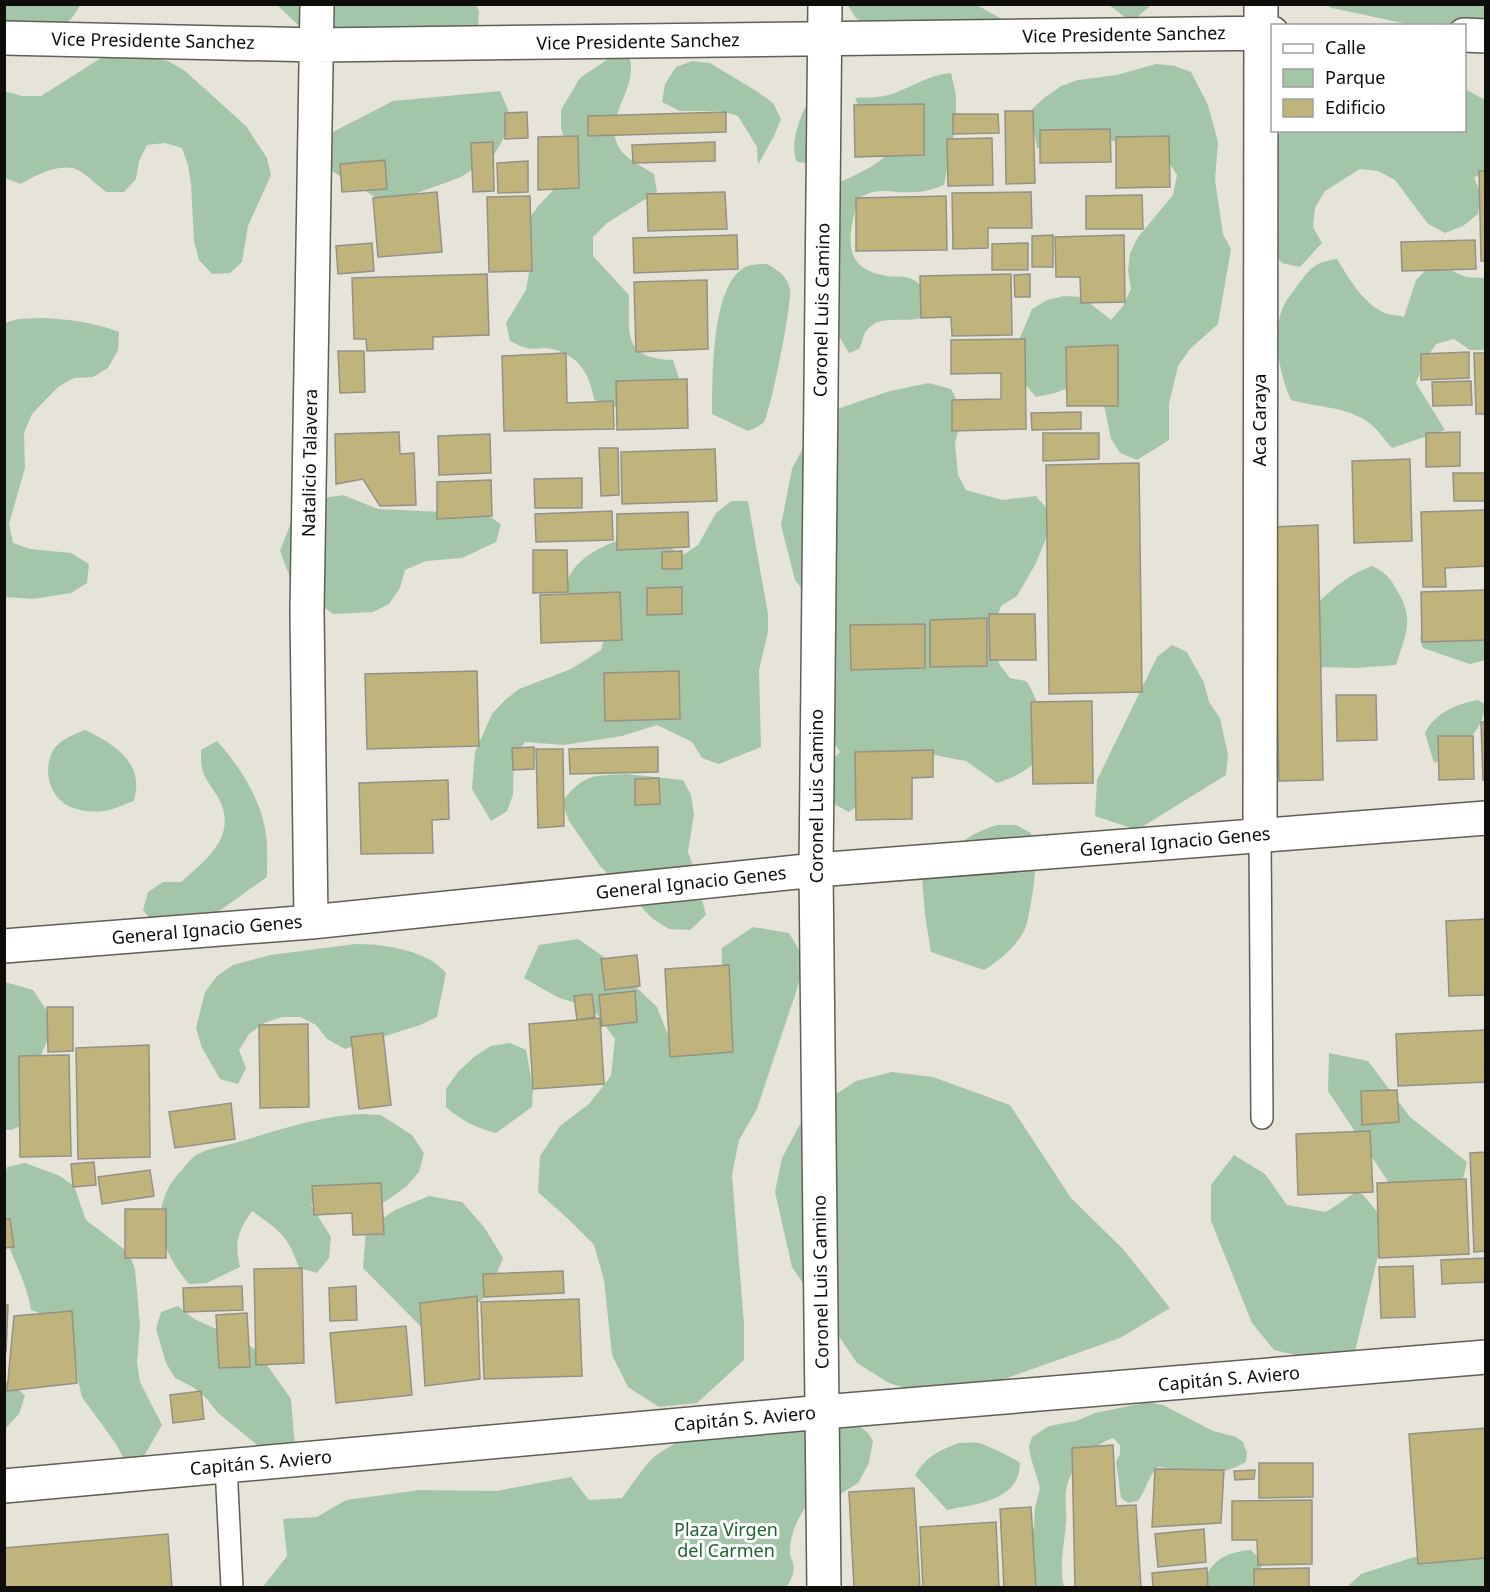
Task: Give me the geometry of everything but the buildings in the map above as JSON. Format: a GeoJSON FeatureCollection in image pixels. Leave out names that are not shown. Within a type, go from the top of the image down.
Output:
{"type":"FeatureCollection","features":[{"type":"Feature","properties":{"kind":"street","name":"Natalicio Talavera"},"geometry":{"type":"LineString","coordinates":[[311,922],[307,611],[317,4]]}},
{"type":"Feature","properties":{"kind":"street","name":"Coronel Luis Camino"},"geometry":{"type":"LineString","coordinates":[[824,1587],[816,870],[825,4]]}},
{"type":"Feature","properties":{"kind":"street","name":"Vice Presidente Sanchez"},"geometry":{"type":"LineString","coordinates":[[4,38],[318,45],[825,40],[1265,23]]}},
{"type":"Feature","properties":{"kind":"street","name":"Aca Caraya"},"geometry":{"type":"LineString","coordinates":[[1260,835],[1265,23]]}},
{"type":"Feature","properties":{"kind":"street"},"geometry":{"type":"LineString","coordinates":[[1466,35],[1485,36]]}},
{"type":"Feature","properties":{"kind":"street","name":"General Ignacio Genes"},"geometry":{"type":"LineString","coordinates":[[4,946],[311,922],[816,870],[1485,818]]}},
{"type":"Feature","properties":{"kind":"street","name":"Capitán S. Aviero"},"geometry":{"type":"LineString","coordinates":[[4,1486],[823,1412],[1485,1357]]}},
{"type":"Feature","properties":{"kind":"lane"},"geometry":{"type":"LineString","coordinates":[[1260,835],[1262,1118]]}},
{"type":"Feature","properties":{"kind":"lane"},"geometry":{"type":"LineString","coordinates":[[226,1466],[232,1587]]}},
{"type":"Feature","properties":{"kind":"green space"},"geometry":{"type":"Polygon","coordinates":[[[5,5],[80,5],[74,15],[58,29],[38,35],[5,39],[5,5]]]}},
{"type":"Feature","properties":{"kind":"green space"},"geometry":{"type":"Polygon","coordinates":[[[277,5],[476,5],[479,11],[478,30],[313,39],[277,5]]]}},
{"type":"Feature","properties":{"kind":"green space"},"geometry":{"type":"Polygon","coordinates":[[[848,5],[977,5],[1007,22],[868,29],[855,17],[848,5]]]}},
{"type":"Feature","properties":{"kind":"green space"},"geometry":{"type":"Polygon","coordinates":[[[1109,5],[1148,5],[1149,7],[1135,19],[1125,17],[1109,5]]]}},
{"type":"Feature","properties":{"kind":"green space"},"geometry":{"type":"Polygon","coordinates":[[[1326,5],[1485,5],[1485,33],[1466,27],[1466,24],[1407,24],[1326,5]]]}},
{"type":"Feature","properties":{"kind":"green space"},"geometry":{"type":"Polygon","coordinates":[[[624,48],[631,63],[630,76],[614,131],[623,153],[654,174],[657,192],[607,223],[593,237],[593,256],[629,295],[632,342],[645,355],[673,360],[679,378],[627,403],[609,409],[594,399],[589,380],[579,364],[556,350],[529,349],[510,341],[506,323],[526,290],[529,273],[523,238],[528,220],[564,179],[572,163],[561,128],[561,110],[580,78],[624,48]]]}},
{"type":"Feature","properties":{"kind":"green space"},"geometry":{"type":"Polygon","coordinates":[[[109,53],[168,61],[184,70],[246,126],[267,158],[271,175],[248,226],[242,262],[230,273],[212,274],[199,260],[194,241],[191,184],[182,148],[165,143],[147,145],[139,161],[136,179],[124,192],[106,192],[83,173],[73,168],[49,170],[21,184],[4,176],[4,91],[22,96],[41,96],[109,53]]]}},
{"type":"Feature","properties":{"kind":"green space"},"geometry":{"type":"Polygon","coordinates":[[[692,61],[710,63],[773,103],[781,119],[758,165],[757,147],[738,116],[720,111],[680,111],[662,102],[665,84],[676,67],[692,61]]]}},
{"type":"Feature","properties":{"kind":"green space"},"geometry":{"type":"Polygon","coordinates":[[[1156,64],[1175,66],[1191,72],[1208,105],[1218,142],[1215,180],[1223,234],[1231,249],[1218,324],[1190,349],[1178,366],[1169,404],[1169,440],[1137,460],[1120,453],[1111,439],[1103,400],[1073,386],[1036,397],[1024,383],[1017,345],[1032,309],[1047,300],[1064,296],[1082,297],[1111,320],[1123,306],[1131,289],[1128,271],[1130,253],[1138,237],[1173,195],[1177,175],[1166,158],[1133,139],[1037,148],[1030,111],[1061,86],[1078,80],[1117,75],[1156,64]]]}},
{"type":"Feature","properties":{"kind":"green space"},"geometry":{"type":"Polygon","coordinates":[[[951,73],[956,95],[956,124],[944,185],[922,191],[879,191],[865,195],[858,199],[852,225],[851,248],[854,258],[861,266],[872,272],[916,281],[930,292],[930,314],[922,318],[887,320],[872,325],[865,333],[859,349],[849,353],[829,320],[836,184],[859,174],[892,150],[859,107],[855,98],[884,96],[933,77],[951,73]]]}},
{"type":"Feature","properties":{"kind":"green space"},"geometry":{"type":"Polygon","coordinates":[[[1466,90],[1485,100],[1485,171],[1474,178],[1481,194],[1478,214],[1463,226],[1445,233],[1428,224],[1395,180],[1378,171],[1360,169],[1325,191],[1315,208],[1313,227],[1322,243],[1300,267],[1282,263],[1271,249],[1266,149],[1281,132],[1466,132],[1466,90]]]}},
{"type":"Feature","properties":{"kind":"green space"},"geometry":{"type":"Polygon","coordinates":[[[500,91],[513,122],[494,155],[461,177],[387,204],[330,170],[331,133],[393,101],[500,91]]]}},
{"type":"Feature","properties":{"kind":"green space"},"geometry":{"type":"Polygon","coordinates":[[[813,92],[825,165],[797,162],[795,154],[795,136],[813,92]]]}},
{"type":"Feature","properties":{"kind":"green space"},"geometry":{"type":"Polygon","coordinates":[[[1337,259],[1369,303],[1385,313],[1404,317],[1416,280],[1430,266],[1448,269],[1466,277],[1485,278],[1485,350],[1470,350],[1454,339],[1436,344],[1423,364],[1416,383],[1445,430],[1392,448],[1372,426],[1356,415],[1291,400],[1283,378],[1278,353],[1280,316],[1287,300],[1310,270],[1318,264],[1337,259]]]}},
{"type":"Feature","properties":{"kind":"green space"},"geometry":{"type":"Polygon","coordinates":[[[767,264],[785,277],[789,285],[790,299],[767,413],[764,422],[748,431],[712,414],[716,332],[726,290],[736,275],[748,266],[767,264]]]}},
{"type":"Feature","properties":{"kind":"green space"},"geometry":{"type":"Polygon","coordinates":[[[41,318],[81,322],[119,332],[118,350],[108,368],[93,377],[74,378],[58,387],[32,414],[24,433],[25,468],[9,524],[13,543],[30,549],[71,553],[89,564],[87,583],[71,593],[33,599],[5,597],[5,323],[18,319],[41,318]]]}},
{"type":"Feature","properties":{"kind":"green space"},"geometry":{"type":"Polygon","coordinates":[[[929,383],[951,389],[959,404],[960,424],[955,443],[958,475],[966,490],[1002,500],[1036,496],[1048,510],[1050,529],[1036,563],[1017,596],[1001,606],[995,624],[995,644],[999,664],[1010,678],[1026,681],[1031,689],[1041,715],[1043,741],[1041,751],[1029,767],[997,783],[966,761],[923,753],[881,790],[849,812],[832,803],[827,765],[840,752],[830,737],[828,622],[795,580],[781,525],[792,469],[817,421],[834,410],[890,391],[929,383]]]}},
{"type":"Feature","properties":{"kind":"green space"},"geometry":{"type":"Polygon","coordinates":[[[343,495],[378,509],[485,514],[501,524],[496,542],[462,558],[426,561],[405,570],[400,588],[389,604],[373,612],[333,614],[293,585],[280,551],[295,512],[307,501],[343,495]]]}},
{"type":"Feature","properties":{"kind":"green space"},"geometry":{"type":"Polygon","coordinates":[[[731,501],[748,501],[768,614],[768,632],[759,670],[761,747],[719,764],[702,758],[692,742],[657,725],[622,736],[564,745],[525,742],[514,758],[513,795],[507,811],[491,821],[472,789],[475,752],[492,714],[519,689],[571,669],[601,650],[606,632],[576,609],[566,593],[568,579],[575,567],[583,559],[605,546],[629,538],[650,538],[683,555],[698,545],[716,513],[731,501]]]}},
{"type":"Feature","properties":{"kind":"green space"},"geometry":{"type":"Polygon","coordinates":[[[1372,566],[1382,571],[1390,580],[1406,611],[1407,628],[1396,665],[1356,668],[1317,667],[1294,627],[1339,584],[1372,566]]]}},
{"type":"Feature","properties":{"kind":"green space"},"geometry":{"type":"Polygon","coordinates":[[[1485,623],[1485,660],[1470,664],[1423,648],[1420,639],[1422,630],[1485,623]]]}},
{"type":"Feature","properties":{"kind":"green space"},"geometry":{"type":"Polygon","coordinates":[[[1172,645],[1187,652],[1204,683],[1209,702],[1220,718],[1228,755],[1226,775],[1137,830],[1095,816],[1097,780],[1157,657],[1172,645]]]}},
{"type":"Feature","properties":{"kind":"green space"},"geometry":{"type":"Polygon","coordinates":[[[1478,700],[1485,704],[1484,714],[1475,732],[1460,747],[1434,763],[1425,733],[1429,726],[1447,710],[1478,700]]]}},
{"type":"Feature","properties":{"kind":"green space"},"geometry":{"type":"Polygon","coordinates":[[[85,730],[101,738],[125,756],[134,773],[136,792],[134,801],[111,809],[92,812],[69,806],[56,795],[48,776],[51,755],[60,742],[85,730]]]}},
{"type":"Feature","properties":{"kind":"green space"},"geometry":{"type":"Polygon","coordinates":[[[217,741],[242,773],[260,809],[267,840],[267,877],[204,922],[166,939],[143,910],[148,892],[163,882],[181,882],[208,857],[221,837],[224,814],[220,801],[203,773],[201,760],[201,750],[217,741]]]}},
{"type":"Feature","properties":{"kind":"green space"},"geometry":{"type":"Polygon","coordinates":[[[627,774],[683,780],[691,795],[694,814],[688,852],[706,915],[690,930],[669,929],[653,919],[600,866],[569,821],[562,802],[583,781],[597,776],[627,774]]]}},
{"type":"Feature","properties":{"kind":"green space"},"geometry":{"type":"Polygon","coordinates":[[[997,825],[1016,825],[1031,833],[1035,851],[1035,876],[1024,931],[1007,953],[984,970],[931,952],[922,878],[947,853],[965,840],[997,825]]]}},
{"type":"Feature","properties":{"kind":"green space"},"geometry":{"type":"Polygon","coordinates":[[[753,927],[789,933],[806,962],[757,1109],[739,1140],[732,1175],[744,1324],[744,1360],[697,1403],[659,1407],[628,1387],[612,1355],[604,1280],[594,1245],[538,1192],[540,1156],[560,1126],[589,1104],[611,1076],[615,1039],[593,1009],[557,997],[524,978],[539,945],[578,939],[607,959],[657,1007],[670,1040],[721,1023],[722,948],[753,927]]]}},
{"type":"Feature","properties":{"kind":"green space"},"geometry":{"type":"Polygon","coordinates":[[[356,944],[405,950],[432,961],[446,973],[437,1017],[420,1025],[345,1049],[327,1039],[316,1025],[300,1017],[282,1017],[264,1023],[249,1034],[239,1050],[246,1068],[238,1084],[220,1079],[202,1048],[196,1028],[205,992],[217,976],[233,965],[270,955],[356,944]]]}},
{"type":"Feature","properties":{"kind":"green space"},"geometry":{"type":"Polygon","coordinates":[[[5,982],[33,990],[53,1020],[41,1055],[47,1091],[28,1123],[11,1130],[5,1130],[5,982]]]}},
{"type":"Feature","properties":{"kind":"green space"},"geometry":{"type":"Polygon","coordinates":[[[510,1043],[526,1050],[533,1088],[532,1107],[496,1133],[470,1123],[446,1107],[446,1089],[458,1072],[475,1056],[491,1046],[510,1043]]]}},
{"type":"Feature","properties":{"kind":"green space"},"geometry":{"type":"Polygon","coordinates":[[[1329,1053],[1368,1061],[1410,1117],[1467,1162],[1459,1196],[1401,1201],[1328,1091],[1329,1053]]]}},
{"type":"Feature","properties":{"kind":"green space"},"geometry":{"type":"Polygon","coordinates":[[[892,1072],[933,1077],[1010,1105],[1071,1198],[1123,1249],[1170,1308],[1120,1338],[961,1394],[925,1394],[889,1383],[857,1363],[792,1267],[775,1192],[782,1158],[799,1126],[824,1102],[856,1081],[892,1072]]]}},
{"type":"Feature","properties":{"kind":"green space"},"geometry":{"type":"Polygon","coordinates":[[[362,1114],[381,1115],[412,1135],[424,1153],[419,1172],[407,1186],[375,1209],[320,1190],[311,1205],[331,1237],[329,1258],[317,1273],[299,1268],[282,1234],[252,1211],[238,1237],[237,1250],[240,1267],[207,1283],[189,1284],[170,1257],[164,1242],[161,1212],[164,1198],[171,1184],[191,1159],[207,1150],[299,1124],[362,1114]]]}},
{"type":"Feature","properties":{"kind":"green space"},"geometry":{"type":"Polygon","coordinates":[[[1234,1155],[1265,1174],[1287,1205],[1326,1212],[1359,1190],[1383,1219],[1378,1256],[1351,1368],[1274,1350],[1252,1323],[1211,1221],[1211,1185],[1234,1155]]]}},
{"type":"Feature","properties":{"kind":"green space"},"geometry":{"type":"Polygon","coordinates":[[[25,1163],[60,1176],[74,1186],[86,1220],[129,1253],[135,1269],[140,1325],[137,1363],[140,1382],[162,1425],[133,1475],[116,1444],[82,1397],[74,1343],[65,1328],[49,1316],[31,1310],[24,1284],[8,1243],[5,1217],[7,1167],[25,1163]]]}},
{"type":"Feature","properties":{"kind":"green space"},"geometry":{"type":"Polygon","coordinates":[[[429,1196],[462,1202],[484,1227],[503,1258],[489,1293],[463,1317],[429,1335],[363,1268],[366,1230],[395,1210],[429,1196]]]}},
{"type":"Feature","properties":{"kind":"green space"},"geometry":{"type":"Polygon","coordinates":[[[178,1306],[194,1319],[244,1341],[258,1352],[291,1399],[295,1447],[261,1448],[218,1413],[193,1387],[175,1378],[166,1363],[156,1329],[161,1312],[178,1306]]]}},
{"type":"Feature","properties":{"kind":"green space"},"geometry":{"type":"Polygon","coordinates":[[[5,1382],[11,1382],[25,1396],[19,1414],[5,1429],[5,1382]]]}},
{"type":"Feature","properties":{"kind":"green space"},"geometry":{"type":"Polygon","coordinates":[[[1144,1403],[1163,1405],[1213,1431],[1236,1437],[1243,1442],[1247,1453],[1246,1462],[1211,1474],[1157,1467],[1138,1501],[1128,1503],[1121,1498],[1116,1462],[1120,1454],[1120,1445],[1113,1438],[1105,1441],[1084,1457],[1069,1478],[1062,1563],[1064,1587],[1025,1588],[1027,1548],[1034,1527],[1035,1508],[1040,1488],[1030,1455],[1029,1446],[1032,1437],[1049,1426],[1076,1421],[1095,1413],[1144,1403]]]}},
{"type":"Feature","properties":{"kind":"green space","name":"Plaza Virgen del Carmen"},"geometry":{"type":"Polygon","coordinates":[[[829,1417],[861,1427],[868,1433],[873,1441],[869,1463],[858,1483],[825,1503],[810,1501],[806,1506],[796,1524],[790,1544],[793,1571],[792,1578],[786,1587],[262,1588],[287,1556],[283,1519],[317,1517],[346,1500],[420,1490],[496,1491],[571,1477],[589,1500],[622,1498],[655,1456],[680,1440],[829,1417]]]}},
{"type":"Feature","properties":{"kind":"green space"},"geometry":{"type":"Polygon","coordinates":[[[959,1443],[979,1443],[1020,1463],[1018,1476],[1013,1486],[994,1499],[947,1510],[915,1475],[934,1455],[959,1443]]]}},
{"type":"Feature","properties":{"kind":"green space"},"geometry":{"type":"Polygon","coordinates":[[[1251,1550],[1262,1562],[1259,1581],[1255,1587],[1200,1588],[1209,1571],[1219,1560],[1232,1553],[1251,1550]]]}},
{"type":"Feature","properties":{"kind":"green space"},"geometry":{"type":"Polygon","coordinates":[[[1485,1554],[1485,1587],[1347,1587],[1361,1574],[1414,1557],[1448,1559],[1485,1554]]]}}]}
